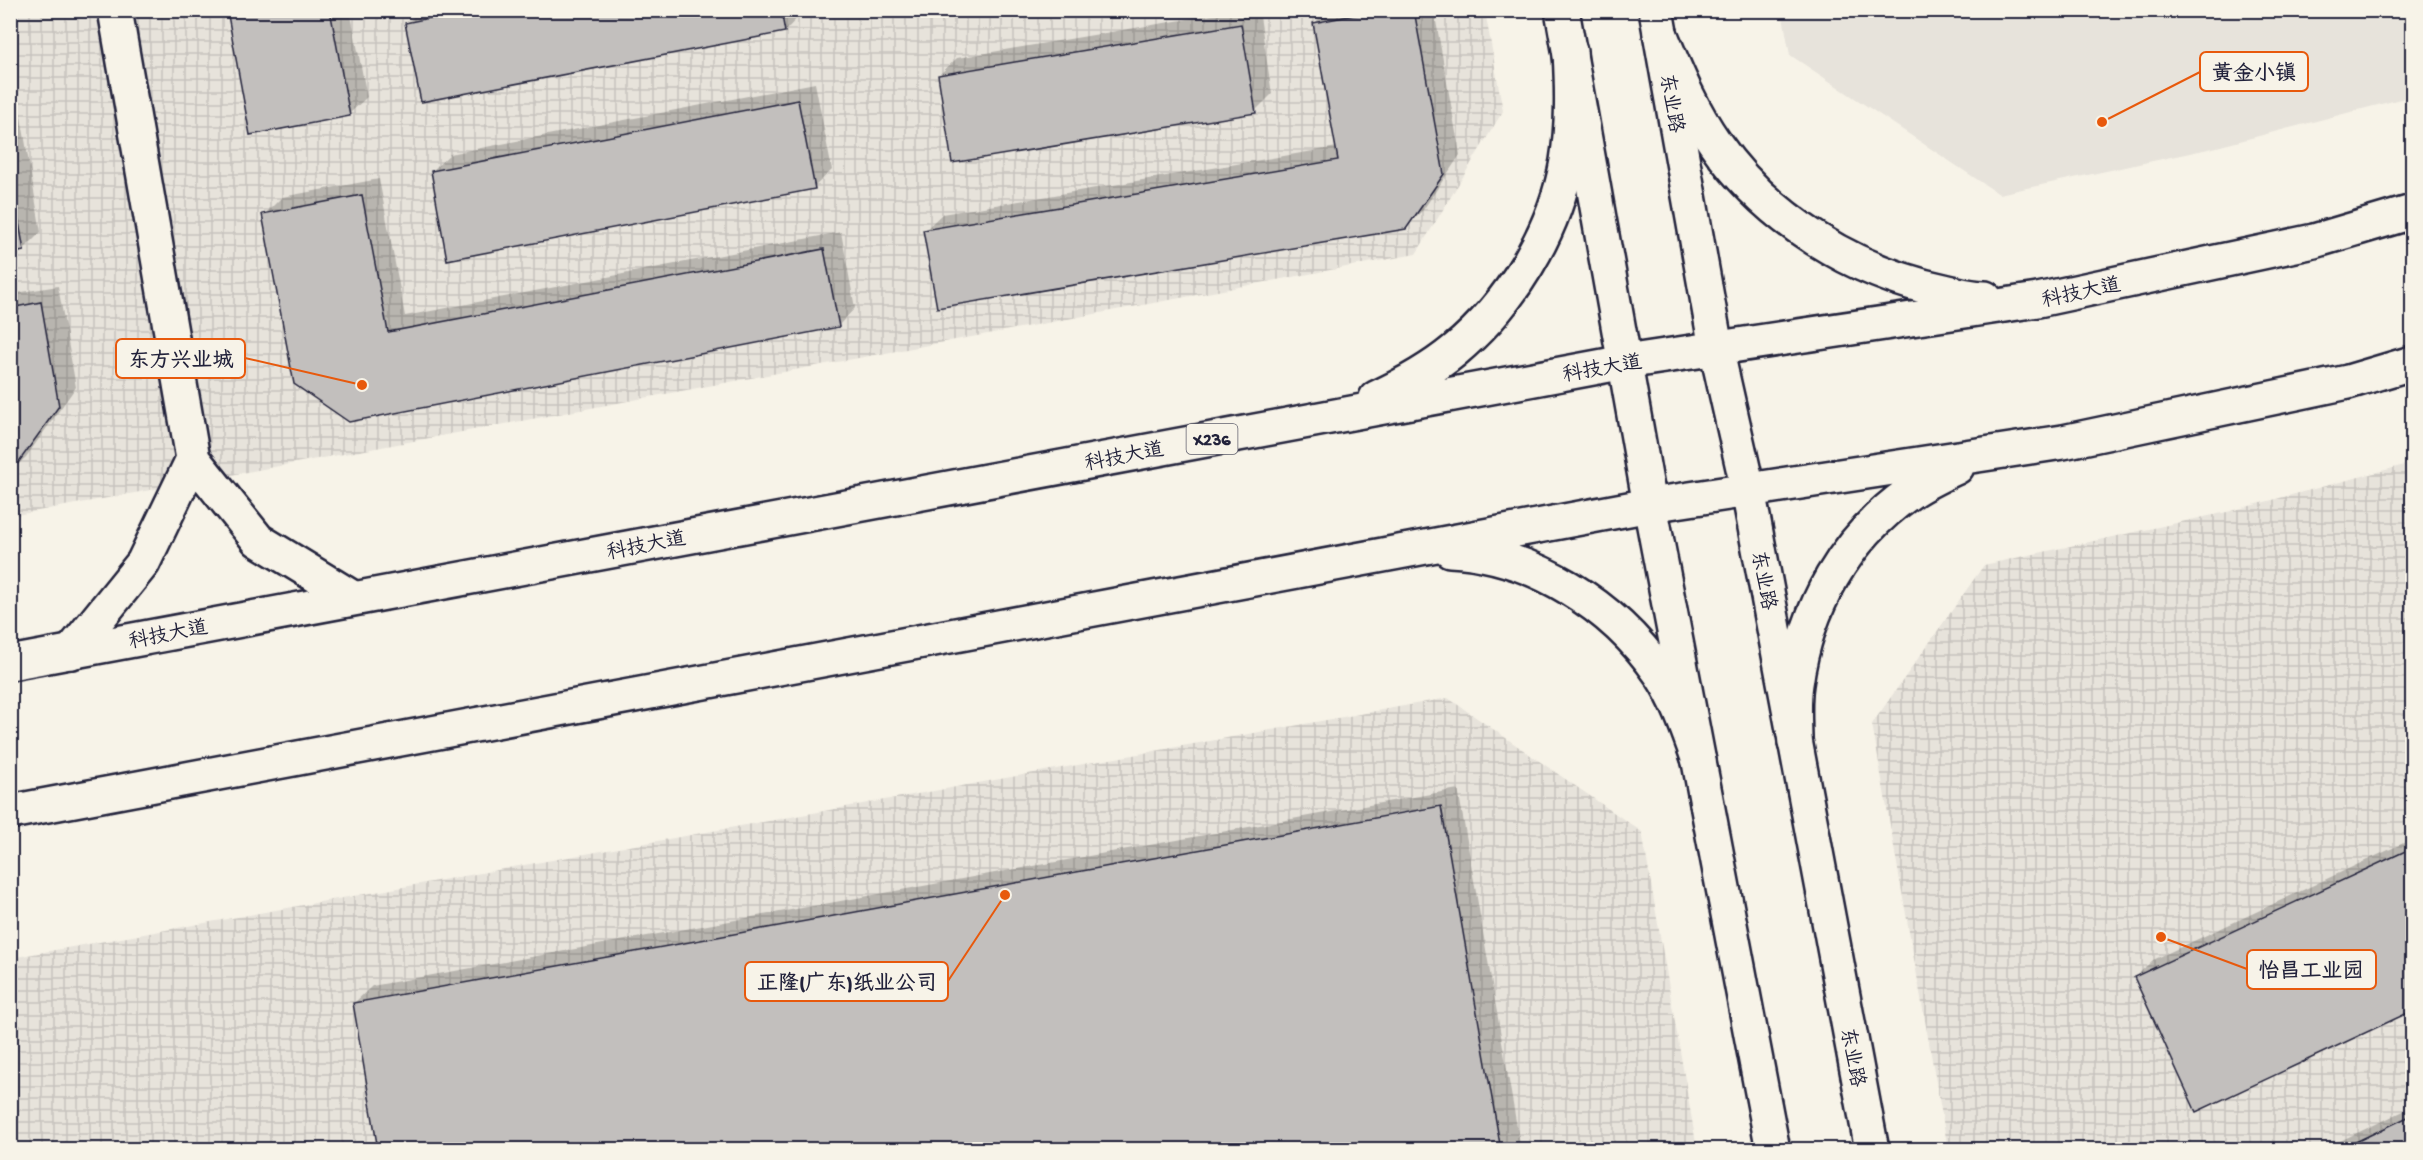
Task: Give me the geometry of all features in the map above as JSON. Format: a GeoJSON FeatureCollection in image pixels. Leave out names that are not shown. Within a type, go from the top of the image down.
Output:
{"type":"FeatureCollection","features":[{"type":"Feature","properties":{"kind":"main road"},"geometry":{"type":"LineString","coordinates":[[115,10],[193,459],[258,540],[353,598]]}},
{"type":"Feature","properties":{"kind":"main road"},"geometry":{"type":"LineString","coordinates":[[1562,10],[1650,505],[1773,1149]]}},
{"type":"Feature","properties":{"kind":"main road"},"geometry":{"type":"LineString","coordinates":[[1658,22],[1683,90],[1715,144],[1755,191],[1803,231],[1856,262],[1914,285],[1975,298],[2037,300]]}},
{"type":"Feature","properties":{"kind":"main road","name":"东业路"},"geometry":{"type":"LineString","coordinates":[[1658,22],[1716,348],[1748,490],[1872,1149]]}},
{"type":"Feature","properties":{"kind":"main road"},"geometry":{"type":"LineString","coordinates":[[1304,422],[1358,407],[1409,383],[1455,351],[1501,302],[1527,266],[1551,216],[1567,162],[1572,106],[1570,51]]}},
{"type":"Feature","properties":{"kind":"main road","name":"科技大道"},"geometry":{"type":"LineString","coordinates":[[10,663],[1626,362],[2037,300],[2314,241],[2412,212]]}},
{"type":"Feature","properties":{"kind":"main road"},"geometry":{"type":"LineString","coordinates":[[10,812],[1650,505],[2063,442],[2348,382],[2412,363]]}},
{"type":"Feature","properties":{"kind":"main road"},"geometry":{"type":"LineString","coordinates":[[1795,743],[1795,685],[1807,629],[1831,576],[1865,530],[1909,492],[1960,465],[2016,449]]}},
{"type":"Feature","properties":{"kind":"main road"},"geometry":{"type":"LineString","coordinates":[[71,652],[143,563],[193,459]]}},
{"type":"Feature","properties":{"kind":"main road"},"geometry":{"type":"LineString","coordinates":[[1416,548],[1463,551],[1510,561],[1554,580],[1595,604],[1631,636],[1660,674],[1683,716],[1699,761]]}},
{"type":"Feature","properties":{"kind":"shaded area"},"geometry":{"type":"Polygon","coordinates":[[[11,11],[1485,11],[1503,111],[1416,254],[11,516],[11,11]]]}},
{"type":"Feature","properties":{"kind":"shaded area"},"geometry":{"type":"Polygon","coordinates":[[[1782,11],[2412,11],[2412,96],[2213,148],[1999,194],[1790,55],[1782,11]]]}},
{"type":"Feature","properties":{"kind":"shaded area"},"geometry":{"type":"Polygon","coordinates":[[[2412,463],[2412,1149],[1948,1149],[1872,724],[1984,565],[2227,512],[2412,463]]]}},
{"type":"Feature","properties":{"kind":"shaded area"},"geometry":{"type":"Polygon","coordinates":[[[1448,698],[1642,832],[1697,1149],[11,1150],[11,958],[1448,698]]]}},
{"type":"Feature","properties":{"kind":"building"},"geometry":{"type":"Polygon","coordinates":[[[227,10],[330,10],[350,116],[250,135],[227,10]]]}},
{"type":"Feature","properties":{"kind":"building"},"geometry":{"type":"Polygon","coordinates":[[[468,10],[781,10],[785,32],[421,102],[405,23],[468,10]]]}},
{"type":"Feature","properties":{"kind":"building"},"geometry":{"type":"Polygon","coordinates":[[[1380,10],[1414,10],[1444,174],[1406,229],[937,308],[923,230],[1338,160],[1313,23],[1380,10]]]}},
{"type":"Feature","properties":{"kind":"building"},"geometry":{"type":"Polygon","coordinates":[[[1241,24],[1256,113],[952,163],[938,75],[1241,24]]]}},
{"type":"Feature","properties":{"kind":"building"},"geometry":{"type":"Polygon","coordinates":[[[798,100],[815,189],[447,260],[431,171],[798,100]]]}},
{"type":"Feature","properties":{"kind":"building"},"geometry":{"type":"Polygon","coordinates":[[[10,171],[24,251],[10,254],[10,171]]]}},
{"type":"Feature","properties":{"kind":"building"},"geometry":{"type":"Polygon","coordinates":[[[362,195],[388,332],[824,249],[839,327],[349,422],[294,384],[262,214],[362,195]]]}},
{"type":"Feature","properties":{"kind":"building"},"geometry":{"type":"Polygon","coordinates":[[[41,302],[59,406],[10,474],[10,308],[41,302]]]}},
{"type":"Feature","properties":{"kind":"building"},"geometry":{"type":"Polygon","coordinates":[[[1441,806],[1501,1150],[378,1150],[353,1003],[1441,806]]]}},
{"type":"Feature","properties":{"kind":"building"},"geometry":{"type":"Polygon","coordinates":[[[2412,848],[2412,1011],[2196,1112],[2134,977],[2412,848]]]}},
{"type":"Feature","properties":{"kind":"building"},"geometry":{"type":"Polygon","coordinates":[[[2412,1115],[2412,1150],[2339,1150],[2412,1115]]]}},
{"type":"Feature","properties":{"kind":"place","name":"黄金小镇"},"geometry":{"type":"Point","coordinates":[2102,122]}},
{"type":"Feature","properties":{"kind":"place","name":"东方兴业城"},"geometry":{"type":"Point","coordinates":[362,385]}},
{"type":"Feature","properties":{"kind":"place","name":"正隆(广东)纸业公司"},"geometry":{"type":"Point","coordinates":[1005,895]}},
{"type":"Feature","properties":{"kind":"place","name":"怡昌工业园"},"geometry":{"type":"Point","coordinates":[2161,937]}}]}
